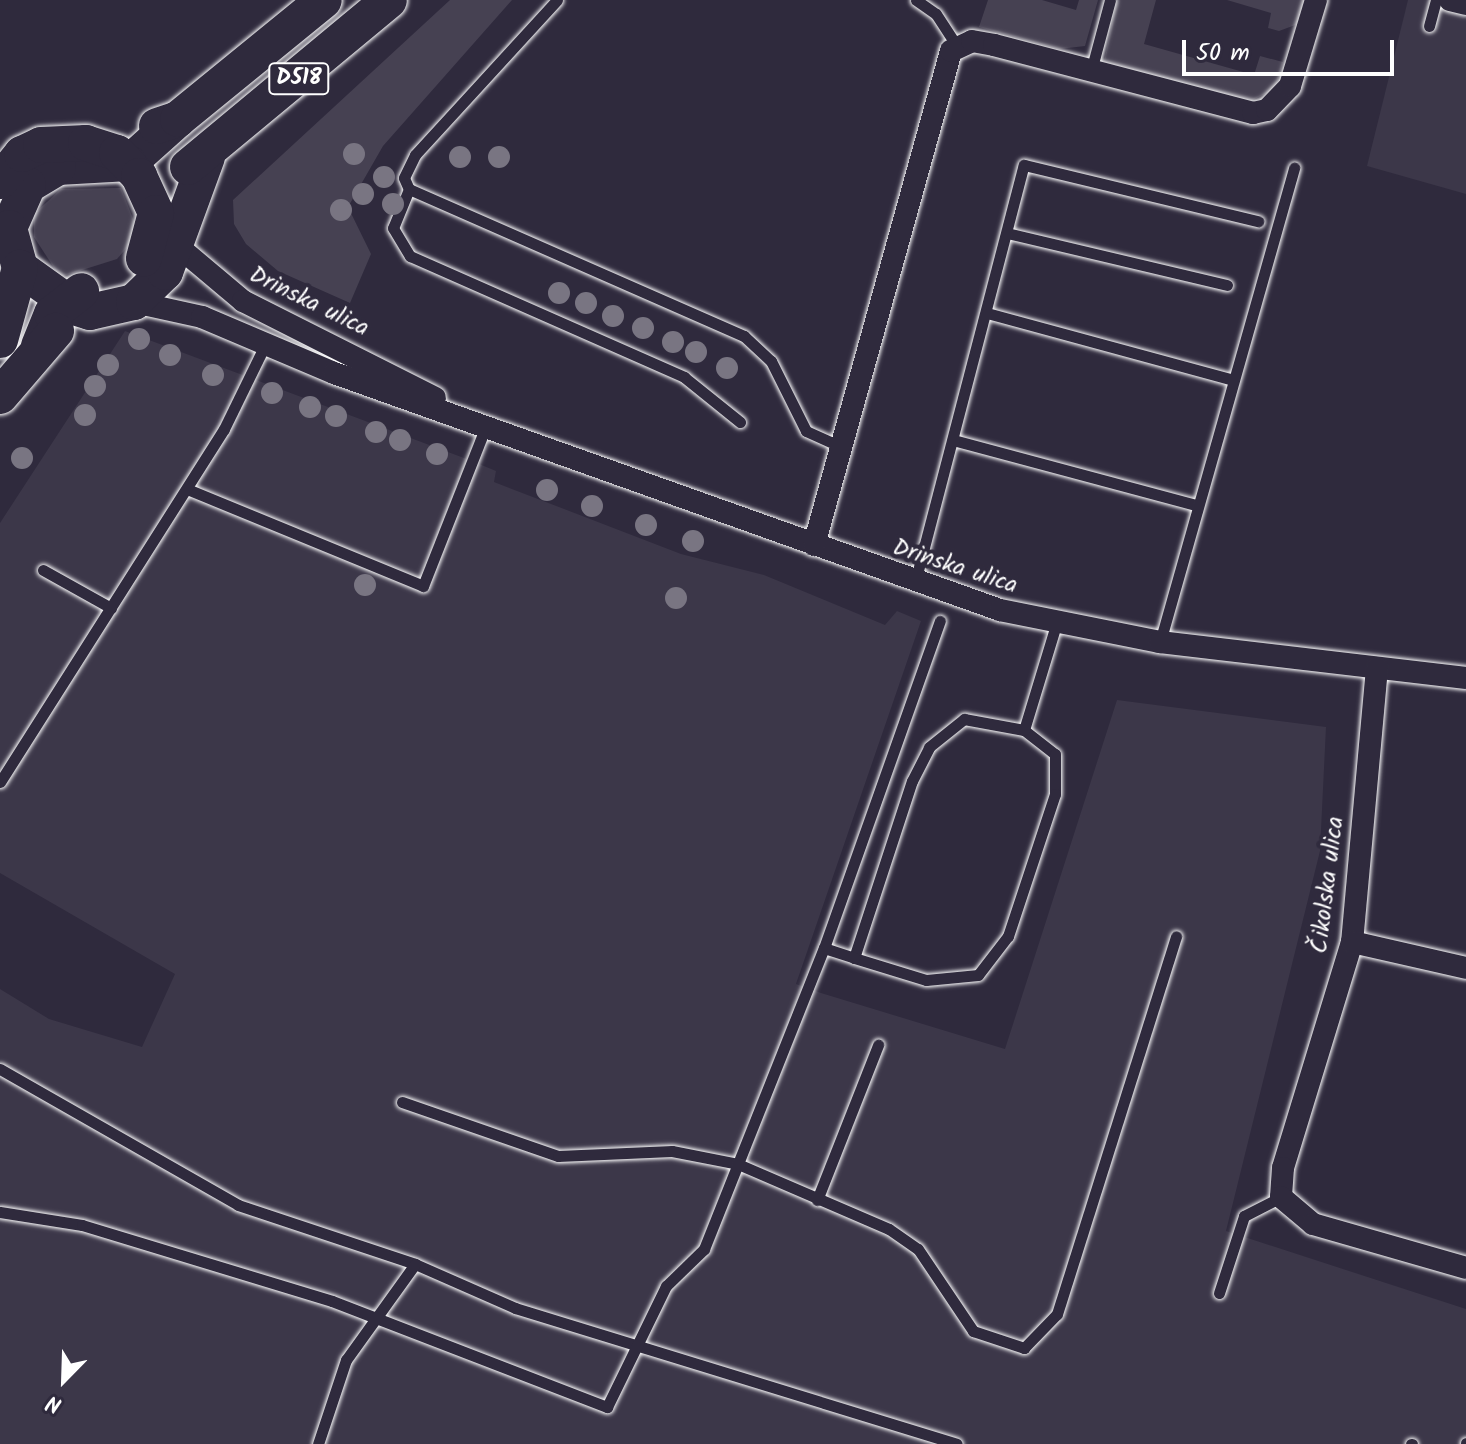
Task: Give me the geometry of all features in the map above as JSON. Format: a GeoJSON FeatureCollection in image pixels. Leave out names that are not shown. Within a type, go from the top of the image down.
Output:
{"type":"FeatureCollection","features":[{"type":"Feature","properties":{"kind":"main road","name":"D518"},"geometry":{"type":"LineString","coordinates":[[114,154],[178,119],[324,0]]}},
{"type":"Feature","properties":{"kind":"main road","name":"D518"},"geometry":{"type":"LineString","coordinates":[[76,307],[134,302],[165,272],[162,227],[171,184],[207,157],[389,0]]}},
{"type":"Feature","properties":{"kind":"main road"},"geometry":{"type":"LineString","coordinates":[[7,163],[55,144],[114,154],[162,227]]}},
{"type":"Feature","properties":{"kind":"main road"},"geometry":{"type":"LineString","coordinates":[[1,328],[12,255],[12,212],[38,176],[58,167],[114,154]]}},
{"type":"Feature","properties":{"kind":"main road","name":"D518"},"geometry":{"type":"LineString","coordinates":[[0,396],[39,346],[76,307],[137,269],[162,227]]}},
{"type":"Feature","properties":{"kind":"main road"},"geometry":{"type":"LineString","coordinates":[[12,255],[76,307]]}},
{"type":"Feature","properties":{"kind":"street"},"geometry":{"type":"LineString","coordinates":[[814,545],[845,448],[946,63],[957,46],[994,45],[1240,113],[1267,110],[1290,86],[1316,0]]}},
{"type":"Feature","properties":{"kind":"street"},"geometry":{"type":"LineString","coordinates":[[1450,0],[1466,4]]}},
{"type":"Feature","properties":{"kind":"street","name":"Drinska ulica"},"geometry":{"type":"LineString","coordinates":[[162,227],[243,301],[384,368],[453,409]]}},
{"type":"Feature","properties":{"kind":"street","name":"Drinska ulica"},"geometry":{"type":"LineString","coordinates":[[134,302],[175,307],[265,345],[453,409],[915,583],[1056,625],[1160,642],[1466,678]]}},
{"type":"Feature","properties":{"kind":"street","name":"Čikolska ulica"},"geometry":{"type":"LineString","coordinates":[[1281,1197],[1283,1168],[1352,942],[1377,668]]}},
{"type":"Feature","properties":{"kind":"street"},"geometry":{"type":"LineString","coordinates":[[1352,942],[1466,968]]}},
{"type":"Feature","properties":{"kind":"street"},"geometry":{"type":"LineString","coordinates":[[1281,1197],[1313,1224],[1466,1268]]}},
{"type":"Feature","properties":{"kind":"lane"},"geometry":{"type":"LineString","coordinates":[[557,0],[415,155],[404,178],[409,189],[744,336],[771,361],[806,431],[845,448]]}},
{"type":"Feature","properties":{"kind":"lane"},"geometry":{"type":"LineString","coordinates":[[916,0],[936,14],[957,46]]}},
{"type":"Feature","properties":{"kind":"lane"},"geometry":{"type":"LineString","coordinates":[[936,14],[939,0]]}},
{"type":"Feature","properties":{"kind":"lane"},"geometry":{"type":"LineString","coordinates":[[1091,72],[1110,0]]}},
{"type":"Feature","properties":{"kind":"lane"},"geometry":{"type":"LineString","coordinates":[[1429,26],[1436,0]]}},
{"type":"Feature","properties":{"kind":"lane"},"geometry":{"type":"LineString","coordinates":[[915,583],[957,441],[1024,165],[1258,221]]}},
{"type":"Feature","properties":{"kind":"lane"},"geometry":{"type":"LineString","coordinates":[[1160,642],[1196,505],[1294,168]]}},
{"type":"Feature","properties":{"kind":"lane"},"geometry":{"type":"LineString","coordinates":[[409,189],[393,228],[410,256],[684,377],[740,422]]}},
{"type":"Feature","properties":{"kind":"lane"},"geometry":{"type":"LineString","coordinates":[[1007,233],[1227,285]]}},
{"type":"Feature","properties":{"kind":"lane"},"geometry":{"type":"LineString","coordinates":[[987,313],[1233,380]]}},
{"type":"Feature","properties":{"kind":"lane"},"geometry":{"type":"LineString","coordinates":[[0,782],[187,489],[265,345]]}},
{"type":"Feature","properties":{"kind":"lane"},"geometry":{"type":"LineString","coordinates":[[187,489],[423,586],[487,424]]}},
{"type":"Feature","properties":{"kind":"lane"},"geometry":{"type":"LineString","coordinates":[[957,441],[1196,505]]}},
{"type":"Feature","properties":{"kind":"lane"},"geometry":{"type":"LineString","coordinates":[[43,570],[111,608]]}},
{"type":"Feature","properties":{"kind":"lane"},"geometry":{"type":"LineString","coordinates":[[0,1212],[163,1248],[375,1318],[591,1406],[616,1399],[666,1286],[704,1249],[824,948],[940,621]]}},
{"type":"Feature","properties":{"kind":"lane"},"geometry":{"type":"LineString","coordinates":[[1024,730],[1056,625]]}},
{"type":"Feature","properties":{"kind":"lane"},"geometry":{"type":"LineString","coordinates":[[824,948],[854,958],[926,980],[978,975],[1008,936],[1055,794],[1055,754],[1024,730],[964,719],[929,747],[854,958]]}},
{"type":"Feature","properties":{"kind":"lane"},"geometry":{"type":"LineString","coordinates":[[402,1102],[558,1156],[672,1151],[738,1164],[918,1249],[973,1331],[1024,1348],[1057,1314],[1176,936]]}},
{"type":"Feature","properties":{"kind":"lane"},"geometry":{"type":"LineString","coordinates":[[817,1200],[878,1045]]}},
{"type":"Feature","properties":{"kind":"lane"},"geometry":{"type":"LineString","coordinates":[[0,1069],[183,1179],[415,1264],[515,1308],[957,1444]]}},
{"type":"Feature","properties":{"kind":"lane"},"geometry":{"type":"LineString","coordinates":[[1219,1293],[1244,1216],[1281,1197]]}},
{"type":"Feature","properties":{"kind":"lane"},"geometry":{"type":"LineString","coordinates":[[318,1444],[346,1360],[415,1264]]}},
{"type":"Feature","properties":{"kind":"shaded area"},"geometry":{"type":"Polygon","coordinates":[[[450,0],[512,0],[383,146],[348,207],[371,254],[350,303],[278,271],[246,244],[234,224],[233,200],[450,0]]]}},
{"type":"Feature","properties":{"kind":"shaded area"},"geometry":{"type":"Polygon","coordinates":[[[988,0],[1042,0],[1076,10],[1079,0],[1098,0],[1085,46],[1059,49],[979,27],[988,0]]]}},
{"type":"Feature","properties":{"kind":"shaded area"},"geometry":{"type":"Polygon","coordinates":[[[1117,0],[1156,0],[1144,44],[1254,75],[1260,56],[1283,62],[1275,89],[1246,103],[1104,62],[1117,0]]]}},
{"type":"Feature","properties":{"kind":"shaded area"},"geometry":{"type":"Polygon","coordinates":[[[1227,0],[1305,0],[1298,24],[1279,31],[1268,28],[1271,13],[1227,0]]]}},
{"type":"Feature","properties":{"kind":"shaded area"},"geometry":{"type":"Polygon","coordinates":[[[1408,0],[1466,0],[1466,194],[1367,166],[1408,0]]]}},
{"type":"Feature","properties":{"kind":"shaded area"},"geometry":{"type":"Polygon","coordinates":[[[121,188],[137,229],[130,244],[117,259],[60,277],[34,237],[34,214],[61,189],[121,188]]]}},
{"type":"Feature","properties":{"kind":"shaded area"},"geometry":{"type":"Polygon","coordinates":[[[125,331],[472,461],[496,471],[494,482],[681,554],[764,575],[885,625],[897,611],[921,621],[796,984],[821,993],[1005,1049],[1117,700],[1326,727],[1320,851],[1226,1231],[1466,1309],[1466,1444],[0,1444],[0,989],[49,1019],[142,1047],[175,974],[0,873],[0,523],[125,331]]]}}]}
